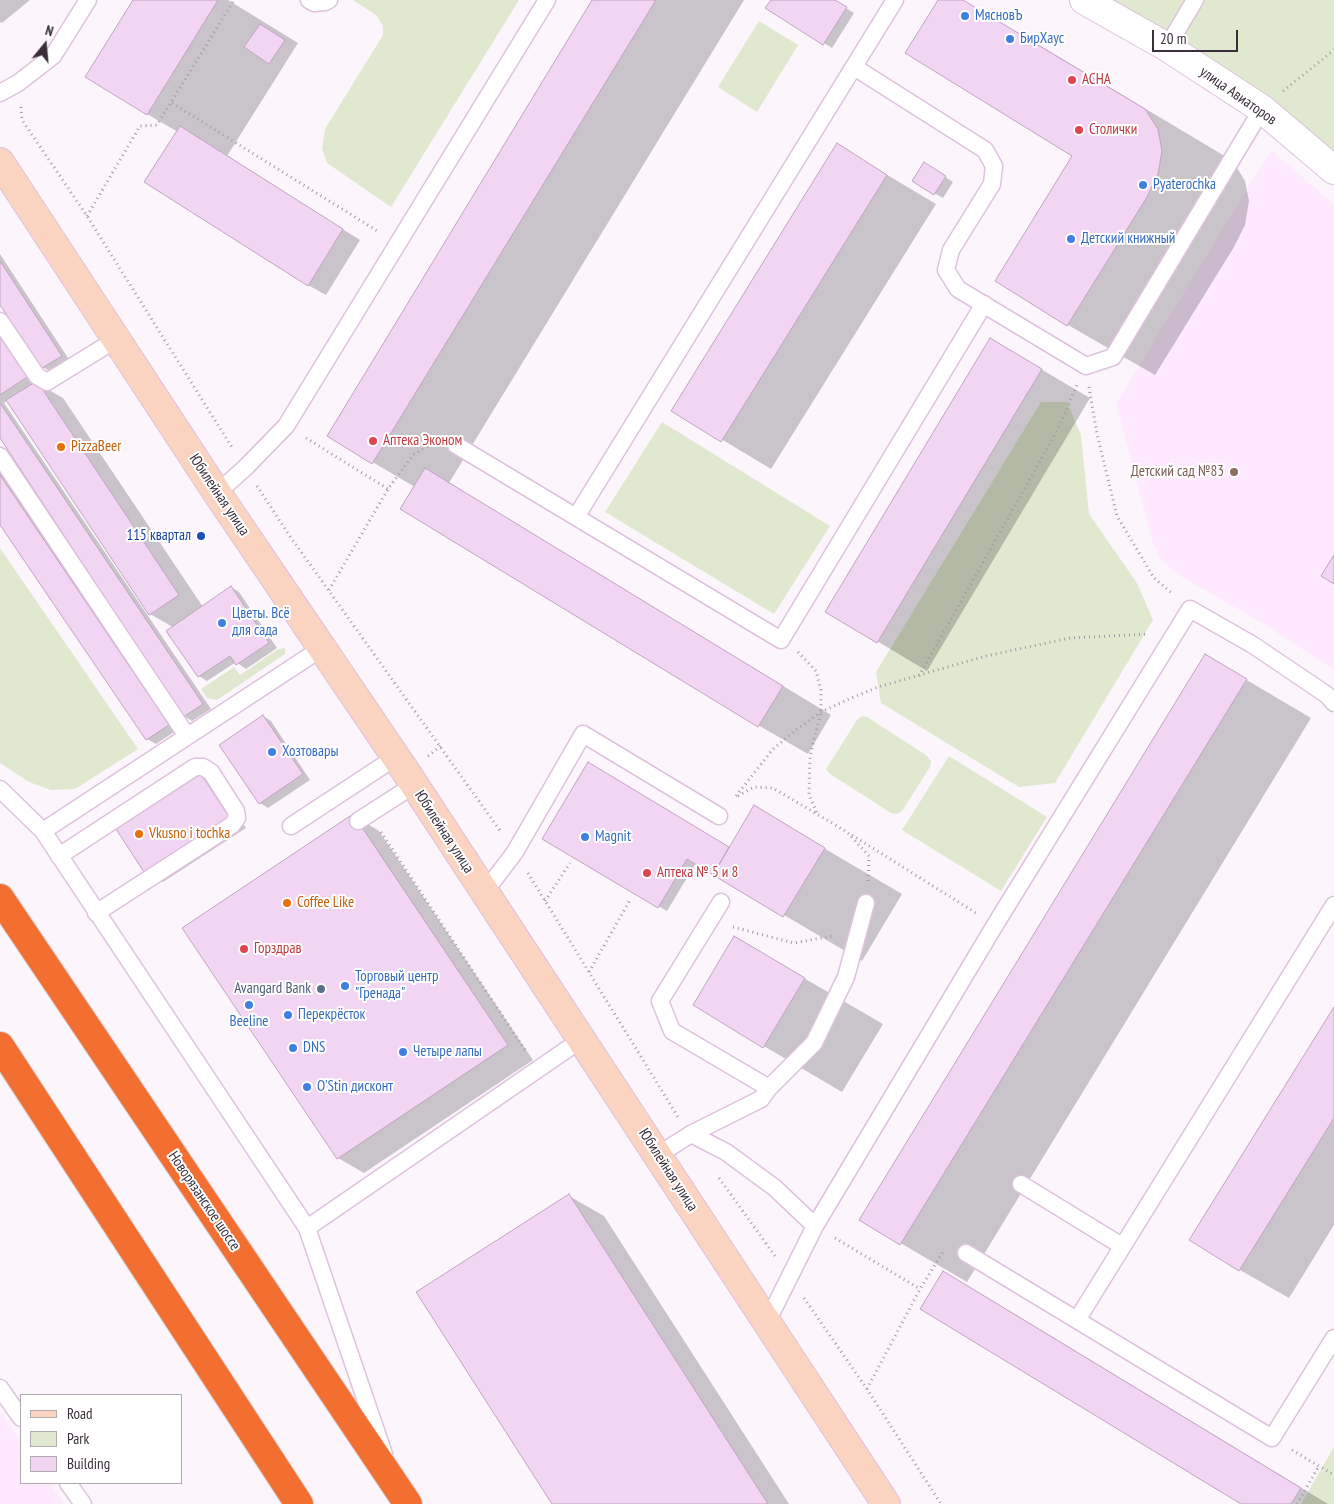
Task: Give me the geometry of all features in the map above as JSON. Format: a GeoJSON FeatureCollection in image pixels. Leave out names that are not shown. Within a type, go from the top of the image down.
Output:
{"type":"FeatureCollection","features":[{"type":"Feature","properties":{"kind":"highway","name":"Новорязанское шоссе"},"geometry":{"type":"LineString","coordinates":[[0,898],[401,1493]]}},
{"type":"Feature","properties":{"kind":"highway"},"geometry":{"type":"LineString","coordinates":[[0,1046],[299,1504]]}},
{"type":"Feature","properties":{"kind":"street","name":"улица Авиаторов"},"geometry":{"type":"LineString","coordinates":[[1084,0],[1167,47],[1262,109],[1334,170]]}},
{"type":"Feature","properties":{"kind":"street","name":"Юбилейная улица"},"geometry":{"type":"LineString","coordinates":[[0,162],[115,340],[396,757],[886,1504]]}},
{"type":"Feature","properties":{"kind":"lane"},"geometry":{"type":"LineString","coordinates":[[0,93],[18,83],[53,56],[88,0]]}},
{"type":"Feature","properties":{"kind":"lane"},"geometry":{"type":"LineString","coordinates":[[309,0],[314,3],[329,0]]}},
{"type":"Feature","properties":{"kind":"lane"},"geometry":{"type":"LineString","coordinates":[[217,493],[245,468],[286,426],[547,0]]}},
{"type":"Feature","properties":{"kind":"lane"},"geometry":{"type":"LineString","coordinates":[[576,517],[896,0]]}},
{"type":"Feature","properties":{"kind":"lane"},"geometry":{"type":"LineString","coordinates":[[1167,47],[1195,0]]}},
{"type":"Feature","properties":{"kind":"lane"},"geometry":{"type":"LineString","coordinates":[[854,68],[985,150],[994,166],[992,184],[951,250],[946,270],[958,289],[1086,366],[1112,357],[1262,109]]}},
{"type":"Feature","properties":{"kind":"lane"},"geometry":{"type":"LineString","coordinates":[[456,445],[781,640],[984,304]]}},
{"type":"Feature","properties":{"kind":"lane"},"geometry":{"type":"LineString","coordinates":[[0,321],[36,376],[47,382],[115,340]]}},
{"type":"Feature","properties":{"kind":"lane"},"geometry":{"type":"LineString","coordinates":[[0,456],[187,736]]}},
{"type":"Feature","properties":{"kind":"lane"},"geometry":{"type":"LineString","coordinates":[[767,1322],[814,1226],[995,925],[1190,609],[1253,645],[1327,695],[1334,703]]}},
{"type":"Feature","properties":{"kind":"lane"},"geometry":{"type":"LineString","coordinates":[[42,831],[322,648]]}},
{"type":"Feature","properties":{"kind":"lane"},"geometry":{"type":"LineString","coordinates":[[484,893],[515,852],[583,734],[719,816]]}},
{"type":"Feature","properties":{"kind":"lane"},"geometry":{"type":"LineString","coordinates":[[291,826],[396,757]]}},
{"type":"Feature","properties":{"kind":"lane"},"geometry":{"type":"LineString","coordinates":[[59,856],[195,767],[203,767],[211,772],[236,811],[236,818],[232,825],[96,913]]}},
{"type":"Feature","properties":{"kind":"lane"},"geometry":{"type":"LineString","coordinates":[[363,817],[414,785]]}},
{"type":"Feature","properties":{"kind":"lane"},"geometry":{"type":"LineString","coordinates":[[0,789],[42,831],[307,1228],[401,1493]]}},
{"type":"Feature","properties":{"kind":"lane"},"geometry":{"type":"LineString","coordinates":[[721,902],[660,1001],[672,1031],[769,1088]]}},
{"type":"Feature","properties":{"kind":"lane"},"geometry":{"type":"LineString","coordinates":[[658,1154],[690,1135],[761,1099],[769,1088],[814,1043],[846,977],[866,903]]}},
{"type":"Feature","properties":{"kind":"lane"},"geometry":{"type":"LineString","coordinates":[[1077,1320],[1334,905]]}},
{"type":"Feature","properties":{"kind":"lane"},"geometry":{"type":"LineString","coordinates":[[307,1228],[582,1039]]}},
{"type":"Feature","properties":{"kind":"lane"},"geometry":{"type":"LineString","coordinates":[[690,1135],[726,1152],[775,1188],[814,1226]]}},
{"type":"Feature","properties":{"kind":"lane"},"geometry":{"type":"LineString","coordinates":[[1021,1184],[1122,1246]]}},
{"type":"Feature","properties":{"kind":"lane"},"geometry":{"type":"LineString","coordinates":[[966,1253],[1272,1438],[1334,1338]]}},
{"type":"Feature","properties":{"kind":"lane"},"geometry":{"type":"LineString","coordinates":[[0,1388],[20,1417]]}},
{"type":"Feature","properties":{"kind":"lane"},"geometry":{"type":"LineString","coordinates":[[69,1484],[83,1504]]}},
{"type":"Feature","properties":{"kind":"path"},"geometry":{"type":"LineString","coordinates":[[86,216],[140,126],[157,125],[234,0]]}},
{"type":"Feature","properties":{"kind":"path"},"geometry":{"type":"LineString","coordinates":[[1262,109],[1334,50]]}},
{"type":"Feature","properties":{"kind":"path"},"geometry":{"type":"LineString","coordinates":[[18,83],[22,120],[86,216],[245,468],[515,852],[690,1135]]}},
{"type":"Feature","properties":{"kind":"path"},"geometry":{"type":"LineString","coordinates":[[172,103],[398,243]]}},
{"type":"Feature","properties":{"kind":"path"},"geometry":{"type":"LineString","coordinates":[[1086,366],[1097,434],[1117,516],[1154,578],[1190,609]]}},
{"type":"Feature","properties":{"kind":"path"},"geometry":{"type":"LineString","coordinates":[[919,676],[1057,431],[1086,366]]}},
{"type":"Feature","properties":{"kind":"path"},"geometry":{"type":"LineString","coordinates":[[286,426],[388,489]]}},
{"type":"Feature","properties":{"kind":"path"},"geometry":{"type":"LineString","coordinates":[[329,590],[388,489],[413,454],[433,442],[456,445]]}},
{"type":"Feature","properties":{"kind":"path"},"geometry":{"type":"LineString","coordinates":[[719,816],[772,749],[821,712],[849,698],[878,687],[986,656],[1070,638],[1145,634],[1174,636]]}},
{"type":"Feature","properties":{"kind":"path"},"geometry":{"type":"LineString","coordinates":[[781,640],[798,651],[816,671],[821,690],[821,712],[810,756],[809,796],[819,816]]}},
{"type":"Feature","properties":{"kind":"path"},"geometry":{"type":"LineString","coordinates":[[736,796],[754,787],[773,788],[995,925]]}},
{"type":"Feature","properties":{"kind":"path"},"geometry":{"type":"LineString","coordinates":[[363,817],[538,1069]]}},
{"type":"Feature","properties":{"kind":"path"},"geometry":{"type":"LineString","coordinates":[[710,920],[794,943],[832,938],[866,903],[869,856],[847,832]]}},
{"type":"Feature","properties":{"kind":"path"},"geometry":{"type":"LineString","coordinates":[[545,901],[570,862]]}},
{"type":"Feature","properties":{"kind":"path"},"geometry":{"type":"LineString","coordinates":[[589,972],[630,900]]}},
{"type":"Feature","properties":{"kind":"path"},"geometry":{"type":"LineString","coordinates":[[717,1175],[867,1389],[940,1504]]}},
{"type":"Feature","properties":{"kind":"path"},"geometry":{"type":"LineString","coordinates":[[814,1226],[920,1289]]}},
{"type":"Feature","properties":{"kind":"path"},"geometry":{"type":"LineString","coordinates":[[867,1389],[920,1289],[948,1243],[966,1253]]}},
{"type":"Feature","properties":{"kind":"path"},"geometry":{"type":"LineString","coordinates":[[1272,1438],[1334,1475]]}},
{"type":"Feature","properties":{"kind":"path"},"geometry":{"type":"LineString","coordinates":[[1296,1504],[1319,1466]]}},
{"type":"Feature","properties":{"kind":"shaded area","name":"Детский сад №83"},"geometry":{"type":"Polygon","coordinates":[[[1271,150],[1334,204],[1334,670],[1264,624],[1180,576],[1161,560],[1152,540],[1116,403],[1271,150]]]}},
{"type":"Feature","properties":{"kind":"shaded area"},"geometry":{"type":"Polygon","coordinates":[[[0,1412],[20,1441],[20,1484],[51,1484],[64,1504],[0,1504],[0,1412]]]}},
{"type":"Feature","properties":{"kind":"green space"},"geometry":{"type":"Polygon","coordinates":[[[353,0],[519,0],[391,207],[327,163],[322,149],[325,129],[383,35],[383,26],[376,15],[353,0]]]}},
{"type":"Feature","properties":{"kind":"green space"},"geometry":{"type":"Polygon","coordinates":[[[1084,0],[1334,0],[1334,170],[1084,0]]]}},
{"type":"Feature","properties":{"kind":"green space"},"geometry":{"type":"Polygon","coordinates":[[[759,21],[798,45],[757,112],[718,87],[759,21]]]}},
{"type":"Feature","properties":{"kind":"green space"},"geometry":{"type":"Polygon","coordinates":[[[1041,402],[1067,402],[1081,435],[1089,514],[1137,583],[1153,620],[1055,783],[1019,787],[881,703],[876,672],[1041,402]]]}},
{"type":"Feature","properties":{"kind":"green space"},"geometry":{"type":"Polygon","coordinates":[[[662,422],[830,526],[774,614],[605,512],[662,422]]]}},
{"type":"Feature","properties":{"kind":"green space"},"geometry":{"type":"Polygon","coordinates":[[[0,548],[138,749],[75,789],[51,790],[29,782],[0,763],[0,548]]]}},
{"type":"Feature","properties":{"kind":"green space"},"geometry":{"type":"Polygon","coordinates":[[[285,648],[285,654],[217,700],[207,698],[201,689],[234,667],[240,675],[278,649],[285,648]]]}},
{"type":"Feature","properties":{"kind":"green space"},"geometry":{"type":"Polygon","coordinates":[[[862,716],[867,717],[926,755],[931,761],[930,767],[902,811],[897,814],[891,813],[830,774],[826,769],[857,720],[862,716]]]}},
{"type":"Feature","properties":{"kind":"green space"},"geometry":{"type":"Polygon","coordinates":[[[949,756],[1047,817],[1001,891],[902,830],[949,756]]]}},
{"type":"Feature","properties":{"kind":"green space"},"geometry":{"type":"Polygon","coordinates":[[[1334,1447],[1334,1504],[1301,1504],[1334,1447]]]}},
{"type":"Feature","properties":{"kind":"building"},"geometry":{"type":"Polygon","coordinates":[[[133,0],[218,0],[147,115],[85,77],[133,0]]]}},
{"type":"Feature","properties":{"kind":"building"},"geometry":{"type":"Polygon","coordinates":[[[592,0],[656,0],[372,464],[327,436],[592,0]]]}},
{"type":"Feature","properties":{"kind":"building"},"geometry":{"type":"Polygon","coordinates":[[[771,0],[835,0],[847,7],[823,45],[765,8],[771,0]]]}},
{"type":"Feature","properties":{"kind":"building"},"geometry":{"type":"Polygon","coordinates":[[[938,0],[963,0],[1145,109],[1158,129],[1162,151],[1158,174],[1147,197],[1067,326],[995,281],[1072,156],[905,53],[938,0]]]}},
{"type":"Feature","properties":{"kind":"building"},"geometry":{"type":"Polygon","coordinates":[[[260,24],[285,40],[269,64],[244,47],[260,24]]]}},
{"type":"Feature","properties":{"kind":"building"},"geometry":{"type":"Polygon","coordinates":[[[180,126],[343,229],[308,286],[144,182],[180,126]]]}},
{"type":"Feature","properties":{"kind":"building"},"geometry":{"type":"Polygon","coordinates":[[[837,143],[887,175],[721,442],[671,411],[837,143]]]}},
{"type":"Feature","properties":{"kind":"building"},"geometry":{"type":"Polygon","coordinates":[[[924,162],[946,176],[934,195],[912,181],[924,162]]]}},
{"type":"Feature","properties":{"kind":"building"},"geometry":{"type":"Polygon","coordinates":[[[0,261],[62,356],[42,368],[0,305],[0,261]]]}},
{"type":"Feature","properties":{"kind":"building"},"geometry":{"type":"Polygon","coordinates":[[[0,337],[27,377],[0,395],[0,337]]]}},
{"type":"Feature","properties":{"kind":"building"},"geometry":{"type":"Polygon","coordinates":[[[990,338],[1042,369],[877,643],[825,612],[990,338]]]}},
{"type":"Feature","properties":{"kind":"building"},"geometry":{"type":"Polygon","coordinates":[[[37,381],[179,595],[149,615],[6,400],[37,381]]]}},
{"type":"Feature","properties":{"kind":"building"},"geometry":{"type":"Polygon","coordinates":[[[0,403],[203,704],[183,717],[0,438],[0,403]]]}},
{"type":"Feature","properties":{"kind":"building"},"geometry":{"type":"Polygon","coordinates":[[[425,468],[783,686],[758,727],[400,509],[425,468]]]}},
{"type":"Feature","properties":{"kind":"building"},"geometry":{"type":"Polygon","coordinates":[[[0,475],[169,725],[146,740],[0,525],[0,475]]]}},
{"type":"Feature","properties":{"kind":"building"},"geometry":{"type":"Polygon","coordinates":[[[1334,555],[1334,584],[1321,576],[1334,555]]]}},
{"type":"Feature","properties":{"kind":"building"},"geometry":{"type":"Polygon","coordinates":[[[231,586],[269,643],[236,665],[230,656],[198,677],[166,631],[231,586]]]}},
{"type":"Feature","properties":{"kind":"building"},"geometry":{"type":"Polygon","coordinates":[[[1205,654],[1247,679],[900,1245],[859,1220],[1205,654]]]}},
{"type":"Feature","properties":{"kind":"building"},"geometry":{"type":"Polygon","coordinates":[[[263,715],[303,774],[259,804],[219,745],[263,715]]]}},
{"type":"Feature","properties":{"kind":"building"},"geometry":{"type":"Polygon","coordinates":[[[588,762],[729,847],[713,875],[687,859],[658,908],[542,839],[588,762]]]}},
{"type":"Feature","properties":{"kind":"building"},"geometry":{"type":"Polygon","coordinates":[[[201,774],[229,817],[144,872],[116,829],[201,774]]]}},
{"type":"Feature","properties":{"kind":"building"},"geometry":{"type":"Polygon","coordinates":[[[754,805],[825,848],[783,917],[713,875],[754,805]]]}},
{"type":"Feature","properties":{"kind":"building","name":"Торговый центр \"Гренада\""},"geometry":{"type":"Polygon","coordinates":[[[353,814],[508,1045],[337,1159],[182,928],[353,814]]]}},
{"type":"Feature","properties":{"kind":"building"},"geometry":{"type":"Polygon","coordinates":[[[734,936],[805,978],[763,1048],[693,1005],[734,936]]]}},
{"type":"Feature","properties":{"kind":"building"},"geometry":{"type":"Polygon","coordinates":[[[1334,1007],[1334,1118],[1239,1271],[1189,1240],[1334,1007]]]}},
{"type":"Feature","properties":{"kind":"building"},"geometry":{"type":"Polygon","coordinates":[[[569,1194],[768,1504],[552,1504],[416,1292],[569,1194]]]}},
{"type":"Feature","properties":{"kind":"building"},"geometry":{"type":"Polygon","coordinates":[[[943,1271],[1301,1488],[1291,1504],[1241,1504],[920,1309],[943,1271]]]}},
{"type":"Feature","properties":{"kind":"place","name":"МясновЪ"},"geometry":{"type":"Point","coordinates":[965,16]}},
{"type":"Feature","properties":{"kind":"place","name":"БирХаус"},"geometry":{"type":"Point","coordinates":[1010,39]}},
{"type":"Feature","properties":{"kind":"place","name":"АСНА"},"geometry":{"type":"Point","coordinates":[1072,80]}},
{"type":"Feature","properties":{"kind":"place","name":"Столички"},"geometry":{"type":"Point","coordinates":[1079,130]}},
{"type":"Feature","properties":{"kind":"place","name":"Pyaterochka"},"geometry":{"type":"Point","coordinates":[1143,185]}},
{"type":"Feature","properties":{"kind":"place","name":"Детский книжный"},"geometry":{"type":"Point","coordinates":[1071,239]}},
{"type":"Feature","properties":{"kind":"place","name":"Аптека Эконом"},"geometry":{"type":"Point","coordinates":[373,441]}},
{"type":"Feature","properties":{"kind":"place","name":"PizzaBeer"},"geometry":{"type":"Point","coordinates":[61,447]}},
{"type":"Feature","properties":{"kind":"place","name":"Детский сад №83"},"geometry":{"type":"Point","coordinates":[1234,472]}},
{"type":"Feature","properties":{"kind":"place","name":"115 квартал"},"geometry":{"type":"Point","coordinates":[201,536]}},
{"type":"Feature","properties":{"kind":"place","name":"Цветы. Всё для сада"},"geometry":{"type":"Point","coordinates":[222,623]}},
{"type":"Feature","properties":{"kind":"place","name":"Хозтовары"},"geometry":{"type":"Point","coordinates":[272,752]}},
{"type":"Feature","properties":{"kind":"place","name":"Vkusno i tochka"},"geometry":{"type":"Point","coordinates":[139,834]}},
{"type":"Feature","properties":{"kind":"place","name":"Magnit"},"geometry":{"type":"Point","coordinates":[585,837]}},
{"type":"Feature","properties":{"kind":"place","name":"Аптека № 5 и 8"},"geometry":{"type":"Point","coordinates":[647,873]}},
{"type":"Feature","properties":{"kind":"place","name":"Coffee Like"},"geometry":{"type":"Point","coordinates":[287,903]}},
{"type":"Feature","properties":{"kind":"place","name":"Горздрав"},"geometry":{"type":"Point","coordinates":[244,949]}},
{"type":"Feature","properties":{"kind":"place","name":"Торговый центр \"Гренада\""},"geometry":{"type":"Point","coordinates":[345,986]}},
{"type":"Feature","properties":{"kind":"place","name":"Avangard Bank"},"geometry":{"type":"Point","coordinates":[321,989]}},
{"type":"Feature","properties":{"kind":"place","name":"Beeline"},"geometry":{"type":"Point","coordinates":[249,1005]}},
{"type":"Feature","properties":{"kind":"place","name":"Перекрёсток"},"geometry":{"type":"Point","coordinates":[288,1015]}},
{"type":"Feature","properties":{"kind":"place","name":"DNS"},"geometry":{"type":"Point","coordinates":[293,1048]}},
{"type":"Feature","properties":{"kind":"place","name":"Четыре лапы"},"geometry":{"type":"Point","coordinates":[403,1052]}},
{"type":"Feature","properties":{"kind":"place","name":"O'Stin дисконт"},"geometry":{"type":"Point","coordinates":[307,1087]}}]}
